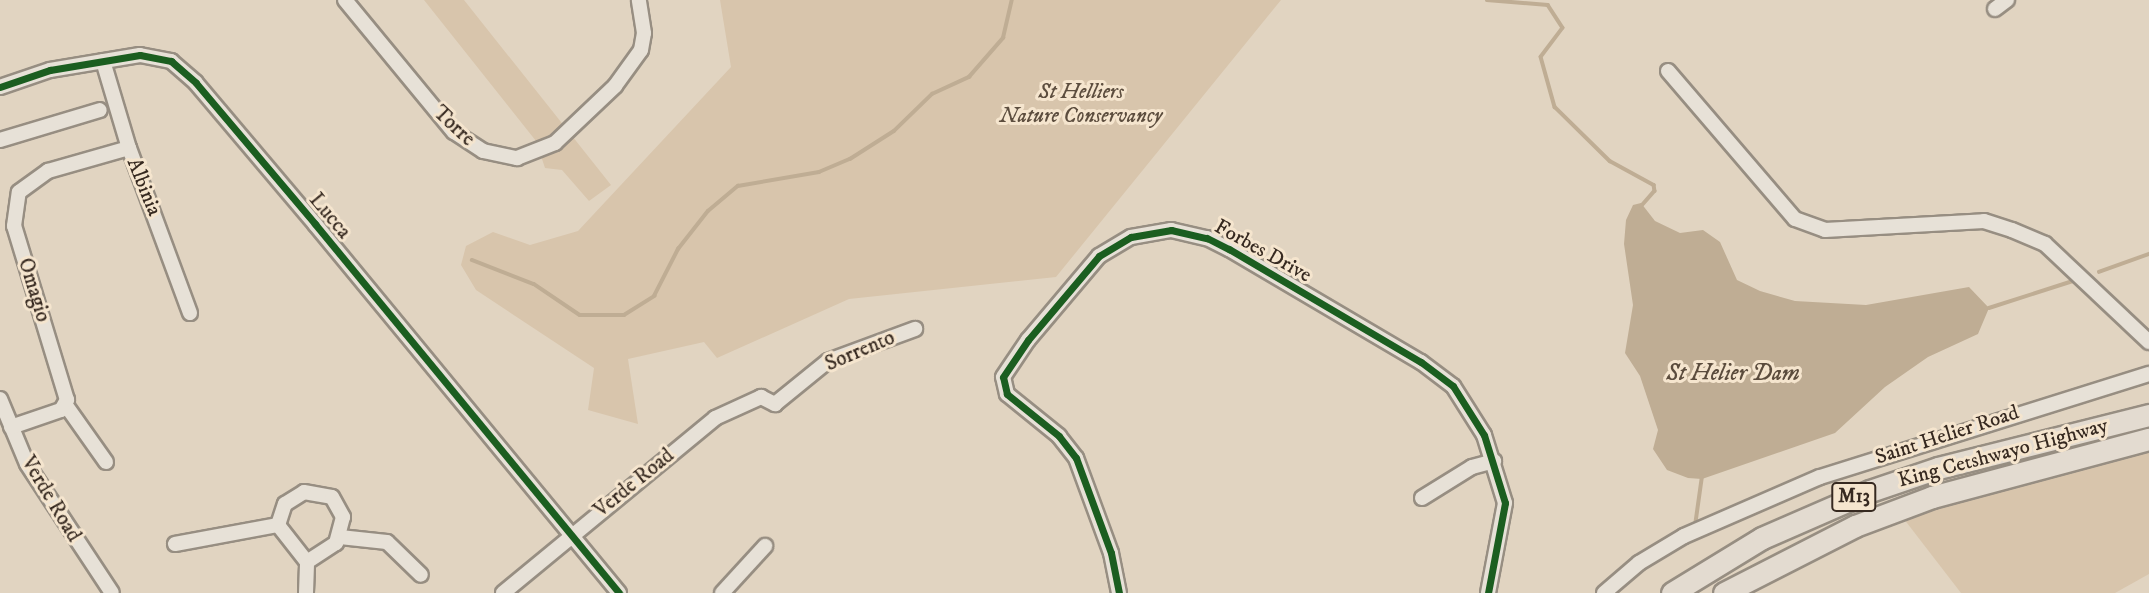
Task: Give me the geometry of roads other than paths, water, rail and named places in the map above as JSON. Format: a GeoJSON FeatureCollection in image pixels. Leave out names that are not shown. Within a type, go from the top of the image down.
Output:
{"type":"FeatureCollection","features":[{"type":"Feature","properties":{"kind":"highway","name":"King Cetshwayo Highway"},"geometry":{"type":"LineString","coordinates":[[1672,593],[1762,538],[1870,491],[1938,468],[2149,415]]}},
{"type":"Feature","properties":{"kind":"highway","name":"King Cetshwayo Highway"},"geometry":{"type":"LineString","coordinates":[[1724,593],[1855,526],[1921,502],[2149,439]]}},
{"type":"Feature","properties":{"kind":"street","name":"Torre"},"geometry":{"type":"LineString","coordinates":[[345,0],[454,132],[483,151],[517,158],[544,151],[573,129],[638,56],[644,33],[639,0]]}},
{"type":"Feature","properties":{"kind":"street"},"geometry":{"type":"LineString","coordinates":[[1995,9],[2007,0]]}},
{"type":"Feature","properties":{"kind":"street","name":"Lucca"},"geometry":{"type":"LineString","coordinates":[[0,87],[50,70],[158,55],[196,83],[619,593]]}},
{"type":"Feature","properties":{"kind":"street","name":"Albinia"},"geometry":{"type":"LineString","coordinates":[[103,61],[129,148],[190,313]]}},
{"type":"Feature","properties":{"kind":"street"},"geometry":{"type":"LineString","coordinates":[[1668,71],[1795,219],[1825,230],[1984,221],[2012,230],[2045,244],[2149,342]]}},
{"type":"Feature","properties":{"kind":"street"},"geometry":{"type":"LineString","coordinates":[[0,140],[100,110]]}},
{"type":"Feature","properties":{"kind":"street","name":"Omagio"},"geometry":{"type":"LineString","coordinates":[[65,404],[66,393],[14,226],[13,206],[27,183],[48,171],[129,148]]}},
{"type":"Feature","properties":{"kind":"street","name":"Forbes Drive"},"geometry":{"type":"LineString","coordinates":[[1119,593],[1111,553],[1076,458],[1059,436],[1014,402],[1007,394],[1003,376],[1080,276],[1099,256],[1131,237],[1171,230],[1207,238],[1422,362],[1452,386],[1470,408],[1494,461],[1506,517],[1488,593]]}},
{"type":"Feature","properties":{"kind":"street","name":"Sorrento"},"geometry":{"type":"LineString","coordinates":[[775,404],[828,361],[915,329]]}},
{"type":"Feature","properties":{"kind":"street","name":"Saint Helier Road"},"geometry":{"type":"LineString","coordinates":[[1606,593],[1639,563],[1684,536],[1820,477],[2149,374]]}},
{"type":"Feature","properties":{"kind":"street","name":"Verde Road"},"geometry":{"type":"LineString","coordinates":[[503,593],[569,535],[715,418],[761,397],[775,404]]}},
{"type":"Feature","properties":{"kind":"street","name":"Verde Road"},"geometry":{"type":"LineString","coordinates":[[0,399],[27,464],[112,593]]}},
{"type":"Feature","properties":{"kind":"street"},"geometry":{"type":"LineString","coordinates":[[11,427],[61,410],[65,404],[106,462]]}},
{"type":"Feature","properties":{"kind":"street"},"geometry":{"type":"LineString","coordinates":[[1422,498],[1472,467],[1494,461]]}},
{"type":"Feature","properties":{"kind":"street"},"geometry":{"type":"LineString","coordinates":[[278,524],[291,498],[320,492],[332,497],[341,510],[340,537]]}},
{"type":"Feature","properties":{"kind":"street"},"geometry":{"type":"LineString","coordinates":[[175,544],[278,524]]}},
{"type":"Feature","properties":{"kind":"street"},"geometry":{"type":"LineString","coordinates":[[278,524],[307,562],[306,593]]}},
{"type":"Feature","properties":{"kind":"street"},"geometry":{"type":"LineString","coordinates":[[307,562],[340,537],[387,542],[421,575]]}},
{"type":"Feature","properties":{"kind":"street"},"geometry":{"type":"LineString","coordinates":[[722,593],[765,546]]}},
{"type":"Feature","properties":{"kind":"water","name":"St Helier Dam"},"geometry":{"type":"Polygon","coordinates":[[[1641,203],[1655,221],[1680,233],[1703,230],[1720,242],[1737,280],[1760,291],[1795,301],[1866,305],[1969,287],[1989,308],[1978,334],[1928,357],[1885,387],[1835,433],[1702,479],[1688,478],[1667,470],[1653,449],[1658,430],[1640,376],[1625,353],[1633,305],[1624,244],[1626,220],[1633,205],[1641,203]]]}},
{"type":"Feature","properties":{"kind":"waterway"},"geometry":{"type":"LineString","coordinates":[[472,260],[534,284],[580,315],[624,315],[654,296],[678,249],[708,211],[738,186],[819,172],[850,159],[894,131],[932,94],[969,77],[1003,38],[1012,0]]}},
{"type":"Feature","properties":{"kind":"waterway"},"geometry":{"type":"LineString","coordinates":[[1487,0],[1548,5],[1563,28],[1541,57],[1555,107],[1610,161],[1654,185],[1655,191],[1642,206]]}},
{"type":"Feature","properties":{"kind":"waterway"},"geometry":{"type":"LineString","coordinates":[[2099,272],[2149,254]]}},
{"type":"Feature","properties":{"kind":"waterway"},"geometry":{"type":"LineString","coordinates":[[1989,308],[2076,280]]}},
{"type":"Feature","properties":{"kind":"waterway"},"geometry":{"type":"LineString","coordinates":[[1695,526],[1702,476]]}},
{"type":"Feature","properties":{"kind":"park label","name":"St Helliers Nature Conservancy"},"geometry":{"type":"Point","coordinates":[1081,104]}}]}
